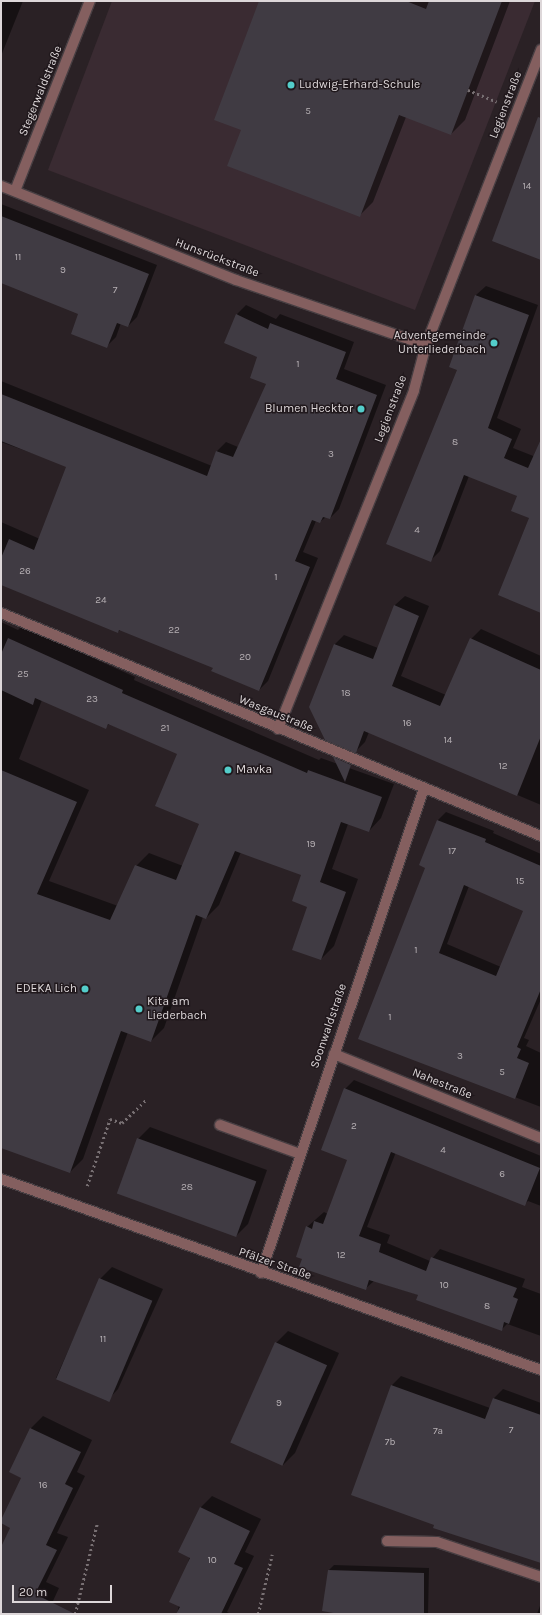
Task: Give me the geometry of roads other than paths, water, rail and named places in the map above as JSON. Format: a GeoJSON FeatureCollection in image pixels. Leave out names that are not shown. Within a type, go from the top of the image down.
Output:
{"type":"FeatureCollection","features":[{"type":"Feature","properties":{"kind":"street","name":"Stegerwaldstraße"},"geometry":{"type":"LineString","coordinates":[[15,191],[90,1]]}},
{"type":"Feature","properties":{"kind":"street","name":"Legienstraße"},"geometry":{"type":"LineString","coordinates":[[278,729],[414,390],[426,344],[541,50]]}},
{"type":"Feature","properties":{"kind":"street","name":"Hunsrückstraße"},"geometry":{"type":"LineString","coordinates":[[1,186],[236,280],[426,344]]}},
{"type":"Feature","properties":{"kind":"street","name":"Wasgaustraße"},"geometry":{"type":"LineString","coordinates":[[1,613],[278,729],[541,836]]}},
{"type":"Feature","properties":{"kind":"street","name":"Soonwaldstraße"},"geometry":{"type":"LineString","coordinates":[[261,1273],[424,788]]}},
{"type":"Feature","properties":{"kind":"street","name":"Nahestraße"},"geometry":{"type":"LineString","coordinates":[[334,1054],[541,1138]]}},
{"type":"Feature","properties":{"kind":"street"},"geometry":{"type":"LineString","coordinates":[[220,1125],[300,1154]]}},
{"type":"Feature","properties":{"kind":"street","name":"Pfälzer Straße"},"geometry":{"type":"LineString","coordinates":[[1,1179],[261,1273],[541,1370]]}},
{"type":"Feature","properties":{"kind":"street"},"geometry":{"type":"LineString","coordinates":[[387,1541],[437,1542],[541,1577]]}},
{"type":"Feature","properties":{"kind":"place","name":"Ludwig-Erhard-Schule"},"geometry":{"type":"Point","coordinates":[291,85]}},
{"type":"Feature","properties":{"kind":"place","name":"Adventgemeinde Unterliederbach"},"geometry":{"type":"Point","coordinates":[494,343]}},
{"type":"Feature","properties":{"kind":"place","name":"Blumen Hecktor"},"geometry":{"type":"Point","coordinates":[361,409]}},
{"type":"Feature","properties":{"kind":"place","name":"Mavka"},"geometry":{"type":"Point","coordinates":[228,770]}},
{"type":"Feature","properties":{"kind":"place","name":"EDEKA Lich"},"geometry":{"type":"Point","coordinates":[85,989]}},
{"type":"Feature","properties":{"kind":"place","name":"Kita am Liederbach"},"geometry":{"type":"Point","coordinates":[139,1009]}}]}
